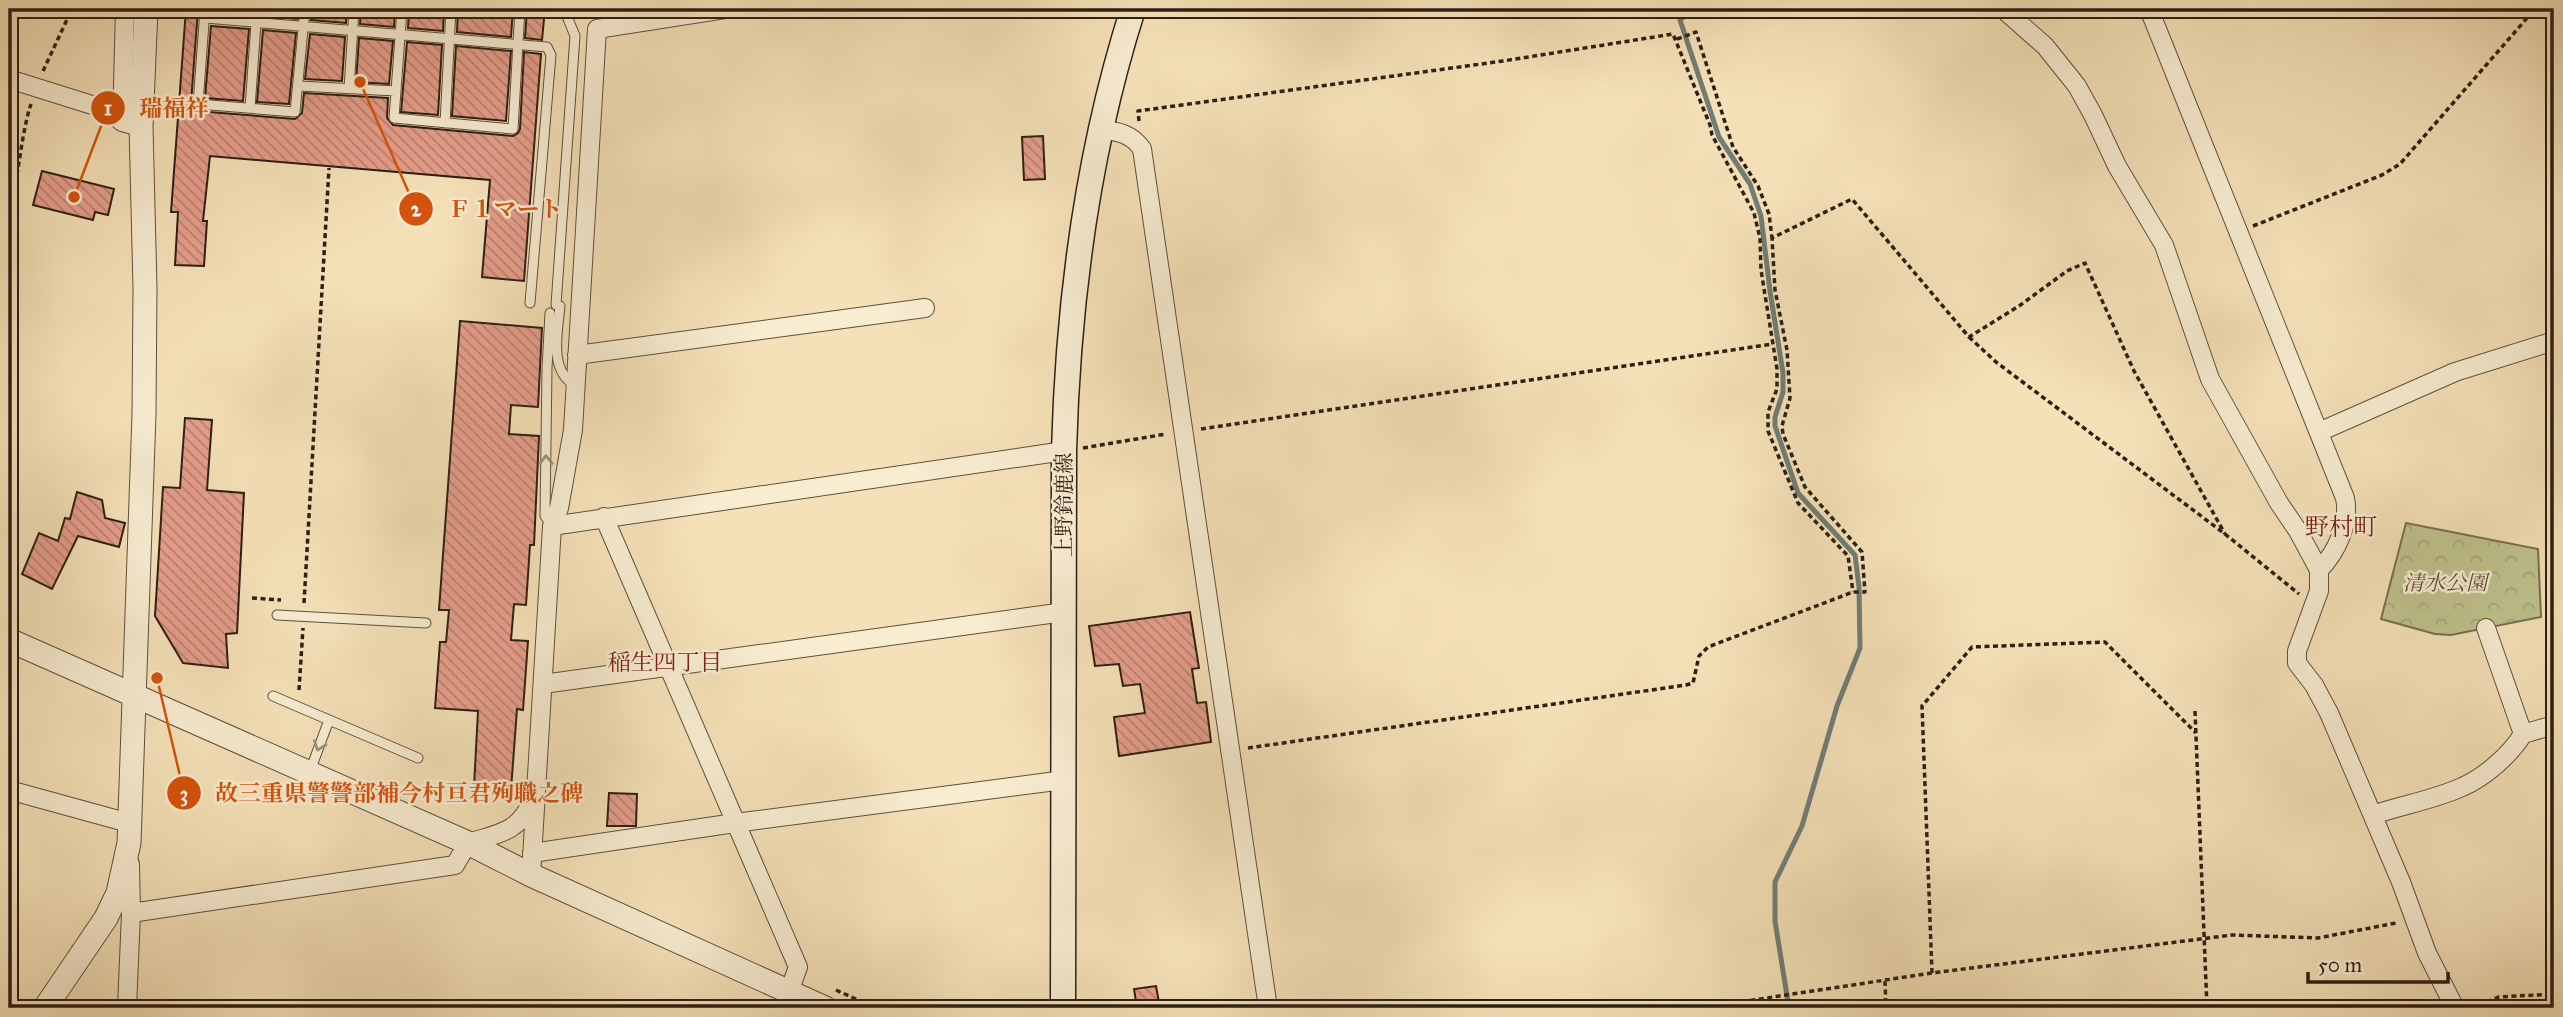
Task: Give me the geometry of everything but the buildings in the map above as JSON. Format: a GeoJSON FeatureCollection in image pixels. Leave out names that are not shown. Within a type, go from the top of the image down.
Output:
{"type":"FeatureCollection","features":[{"type":"Feature","properties":{"kind":"main road","name":"上野鈴鹿線"},"geometry":{"type":"LineString","coordinates":[[1063,1008],[1066,363],[1086,196],[1133,9]]}},
{"type":"Feature","properties":{"kind":"street"},"geometry":{"type":"LineString","coordinates":[[125,9],[145,288],[144,414],[129,833],[131,913],[127,1008]]}},
{"type":"Feature","properties":{"kind":"street"},"geometry":{"type":"LineString","coordinates":[[132,124],[146,9]]}},
{"type":"Feature","properties":{"kind":"street"},"geometry":{"type":"LineString","coordinates":[[532,864],[552,526],[559,509],[573,430],[597,29],[725,9]]}},
{"type":"Feature","properties":{"kind":"street"},"geometry":{"type":"LineString","coordinates":[[2003,9],[2045,46],[2077,86],[2094,115],[2117,166],[2164,245],[2210,379],[2319,570],[2319,591],[2297,651],[2297,663],[2314,685],[2329,713],[2373,815],[2427,953],[2455,1008]]}},
{"type":"Feature","properties":{"kind":"street"},"geometry":{"type":"LineString","coordinates":[[2149,9],[2319,432],[2348,511],[2329,560],[2319,570]]}},
{"type":"Feature","properties":{"kind":"street"},"geometry":{"type":"LineString","coordinates":[[9,79],[108,110],[132,124]]}},
{"type":"Feature","properties":{"kind":"street"},"geometry":{"type":"LineString","coordinates":[[1101,130],[1116,131],[1133,139],[1142,149],[1268,1008]]}},
{"type":"Feature","properties":{"kind":"street"},"geometry":{"type":"LineString","coordinates":[[577,355],[925,308]]}},
{"type":"Feature","properties":{"kind":"street"},"geometry":{"type":"LineString","coordinates":[[2319,432],[2455,372],[2554,341]]}},
{"type":"Feature","properties":{"kind":"street"},"geometry":{"type":"LineString","coordinates":[[552,526],[1064,451]]}},
{"type":"Feature","properties":{"kind":"street"},"geometry":{"type":"LineString","coordinates":[[604,517],[798,967],[789,992]]}},
{"type":"Feature","properties":{"kind":"street"},"geometry":{"type":"LineString","coordinates":[[543,684],[1063,612]]}},
{"type":"Feature","properties":{"kind":"street"},"geometry":{"type":"LineString","coordinates":[[2486,628],[2523,734]]}},
{"type":"Feature","properties":{"kind":"street"},"geometry":{"type":"LineString","coordinates":[[9,640],[468,843],[532,864],[825,1008]]}},
{"type":"Feature","properties":{"kind":"street"},"geometry":{"type":"LineString","coordinates":[[2373,815],[2462,788],[2484,774],[2516,745],[2523,734],[2554,725]]}},
{"type":"Feature","properties":{"kind":"street"},"geometry":{"type":"LineString","coordinates":[[532,864],[735,823],[1063,780]]}},
{"type":"Feature","properties":{"kind":"street"},"geometry":{"type":"LineString","coordinates":[[9,790],[129,833]]}},
{"type":"Feature","properties":{"kind":"street"},"geometry":{"type":"LineString","coordinates":[[131,913],[455,865],[468,843],[519,824],[537,790]]}},
{"type":"Feature","properties":{"kind":"street"},"geometry":{"type":"LineString","coordinates":[[45,1008],[106,918],[118,893],[129,833]]}},
{"type":"Feature","properties":{"kind":"lane"},"geometry":{"type":"LineString","coordinates":[[250,108],[257,9]]}},
{"type":"Feature","properties":{"kind":"lane"},"geometry":{"type":"LineString","coordinates":[[304,9],[303,26],[298,86],[295,112],[198,104],[205,13],[257,22],[303,26],[352,30],[450,37],[547,47],[551,55],[530,303]]}},
{"type":"Feature","properties":{"kind":"lane"},"geometry":{"type":"LineString","coordinates":[[349,89],[354,9]]}},
{"type":"Feature","properties":{"kind":"lane"},"geometry":{"type":"LineString","coordinates":[[402,9],[394,118],[513,129],[520,9]]}},
{"type":"Feature","properties":{"kind":"lane"},"geometry":{"type":"LineString","coordinates":[[445,123],[451,9]]}},
{"type":"Feature","properties":{"kind":"lane"},"geometry":{"type":"LineString","coordinates":[[552,526],[545,516],[547,368],[555,308],[575,36],[564,9]]}},
{"type":"Feature","properties":{"kind":"lane"},"geometry":{"type":"LineString","coordinates":[[298,86],[396,92]]}},
{"type":"Feature","properties":{"kind":"lane"},"geometry":{"type":"LineString","coordinates":[[555,308],[556,358],[567,381],[575,384]]}},
{"type":"Feature","properties":{"kind":"lane"},"geometry":{"type":"LineString","coordinates":[[277,615],[426,623]]}},
{"type":"Feature","properties":{"kind":"lane"},"geometry":{"type":"LineString","coordinates":[[273,696],[418,758]]}},
{"type":"Feature","properties":{"kind":"lane"},"geometry":{"type":"LineString","coordinates":[[310,772],[329,720]]}},
{"type":"Feature","properties":{"kind":"path"},"geometry":{"type":"LineString","coordinates":[[9,208],[16,187],[25,124],[36,86],[72,9]]}},
{"type":"Feature","properties":{"kind":"path"},"geometry":{"type":"LineString","coordinates":[[2238,232],[2382,175],[2400,164],[2535,9]]}},
{"type":"Feature","properties":{"kind":"path"},"geometry":{"type":"LineString","coordinates":[[1231,750],[1686,685],[1693,683],[1699,656],[1709,647],[1854,592],[1865,592],[1862,552],[1805,487],[1783,434],[1782,426],[1790,398],[1787,350],[1775,290],[1769,214],[1758,186],[1733,147],[1696,32],[1677,39]]}},
{"type":"Feature","properties":{"kind":"path"},"geometry":{"type":"LineString","coordinates":[[1133,139],[1139,128],[1138,111],[1503,61],[1674,34],[1712,135],[1754,213],[1760,239],[1761,270],[1777,389],[1768,412],[1768,431],[1798,503],[1848,556],[1854,592]]}},
{"type":"Feature","properties":{"kind":"path"},"geometry":{"type":"LineString","coordinates":[[299,690],[329,168]]}},
{"type":"Feature","properties":{"kind":"path"},"geometry":{"type":"LineString","coordinates":[[1772,238],[1852,200],[1969,337],[1996,362],[2225,534],[2287,583],[2312,608]]}},
{"type":"Feature","properties":{"kind":"path"},"geometry":{"type":"LineString","coordinates":[[1969,337],[2019,306],[2067,271],[2085,263],[2134,372],[2225,534]]}},
{"type":"Feature","properties":{"kind":"path"},"geometry":{"type":"LineString","coordinates":[[1064,451],[1773,344]]}},
{"type":"Feature","properties":{"kind":"path"},"geometry":{"type":"LineString","coordinates":[[1932,973],[1922,706],[1972,647],[2105,642],[2196,733]]}},
{"type":"Feature","properties":{"kind":"path"},"geometry":{"type":"LineString","coordinates":[[2195,711],[2207,1008]]}},
{"type":"Feature","properties":{"kind":"path"},"geometry":{"type":"LineString","coordinates":[[1700,1008],[1932,973],[2232,935],[2318,938],[2415,919]]}},
{"type":"Feature","properties":{"kind":"path"},"geometry":{"type":"LineString","coordinates":[[1885,981],[1886,1008]]}},
{"type":"Feature","properties":{"kind":"path"},"geometry":{"type":"LineString","coordinates":[[2470,1008],[2499,997],[2554,994]]}},
{"type":"Feature","properties":{"kind":"path"},"geometry":{"type":"LineString","coordinates":[[858,999],[876,1008]]}},
{"type":"Feature","properties":{"kind":"green space","name":"清水公園"},"geometry":{"type":"Polygon","coordinates":[[[2406,523],[2538,549],[2541,617],[2451,635],[2435,634],[2381,619],[2406,523]]]}},
{"type":"Feature","properties":{"kind":"waterway"},"geometry":{"type":"LineString","coordinates":[[1693,9],[1680,20],[1719,137],[1750,184],[1761,216],[1783,373],[1783,392],[1775,426],[1798,493],[1855,555],[1859,587],[1860,648],[1837,706],[1802,826],[1775,882],[1775,921],[1789,1008]]}},
{"type":"Feature","properties":{"kind":"place","name":"Ｆ１マート"},"geometry":{"type":"Point","coordinates":[360,82]}},
{"type":"Feature","properties":{"kind":"place","name":"瑞福祥"},"geometry":{"type":"Point","coordinates":[74,197]}},
{"type":"Feature","properties":{"kind":"place","name":"故三重県警警部補今村亘君殉職之碑"},"geometry":{"type":"Point","coordinates":[157,678]}},
{"type":"Feature","properties":{"kind":"district","name":"野村町"},"geometry":{"type":"Point","coordinates":[2341,527]}},
{"type":"Feature","properties":{"kind":"district","name":"稲生四丁目"},"geometry":{"type":"Point","coordinates":[665,662]}}]}
